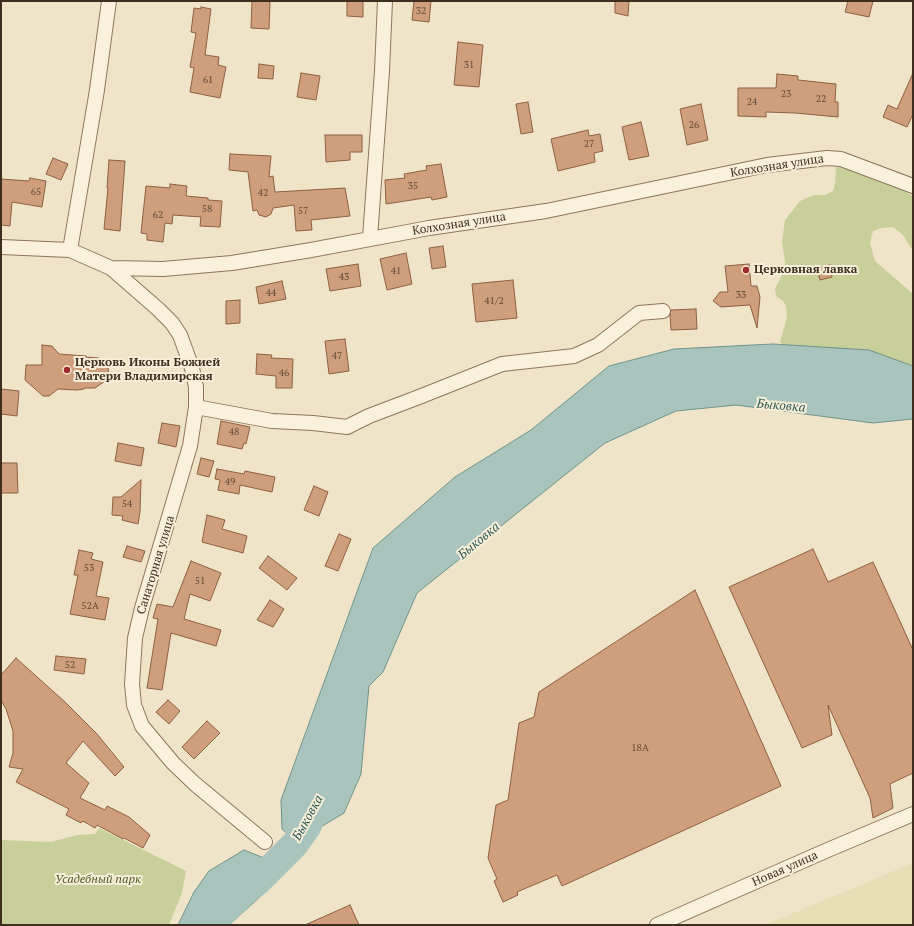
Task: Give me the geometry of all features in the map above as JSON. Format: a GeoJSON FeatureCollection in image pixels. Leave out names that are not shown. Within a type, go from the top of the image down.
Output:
{"type":"FeatureCollection","features":[{"type":"Feature","properties":{"kind":"street"},"geometry":{"type":"LineString","coordinates":[[70,250],[97,90],[109,1]]}},
{"type":"Feature","properties":{"kind":"street"},"geometry":{"type":"LineString","coordinates":[[370,238],[386,1]]}},
{"type":"Feature","properties":{"kind":"street","name":"Колхозная улица"},"geometry":{"type":"LineString","coordinates":[[1,247],[70,250],[111,268],[163,269],[232,263],[429,228],[546,211],[767,165],[827,158],[841,159],[913,186]]}},
{"type":"Feature","properties":{"kind":"street","name":"Санаторная улица"},"geometry":{"type":"LineString","coordinates":[[111,268],[158,308],[172,323],[180,335],[192,368],[196,387],[196,407],[193,432],[186,461],[142,608],[135,638],[132,684],[134,705],[142,726],[173,763],[195,784],[265,842]]}},
{"type":"Feature","properties":{"kind":"street"},"geometry":{"type":"LineString","coordinates":[[196,407],[272,421],[313,423],[347,427],[368,416],[502,364],[574,356],[598,345],[639,313],[663,311]]}},
{"type":"Feature","properties":{"kind":"street","name":"Новая улица"},"geometry":{"type":"LineString","coordinates":[[657,925],[913,814]]}},
{"type":"Feature","properties":{"kind":"shaded area"},"geometry":{"type":"Polygon","coordinates":[[[913,863],[913,925],[765,925],[913,863]]]}},
{"type":"Feature","properties":{"kind":"green space"},"geometry":{"type":"Polygon","coordinates":[[[848,160],[913,196],[913,251],[903,235],[893,227],[881,228],[873,231],[870,243],[875,261],[913,294],[913,370],[784,347],[780,342],[787,317],[786,306],[783,301],[776,296],[775,289],[782,275],[785,262],[782,242],[785,220],[800,201],[814,195],[825,195],[833,191],[836,167],[848,160]]]}},
{"type":"Feature","properties":{"kind":"green space","name":"Усадебный парк"},"geometry":{"type":"Polygon","coordinates":[[[99,828],[186,871],[182,893],[169,925],[1,925],[1,840],[51,842],[77,835],[95,834],[99,828]]]}},
{"type":"Feature","properties":{"kind":"water"},"geometry":{"type":"Polygon","coordinates":[[[773,344],[869,350],[913,366],[913,419],[873,423],[736,405],[676,411],[605,443],[417,593],[383,672],[369,686],[361,774],[344,813],[319,828],[290,836],[282,829],[281,800],[373,548],[455,477],[531,430],[609,366],[674,349],[773,344]]]}},
{"type":"Feature","properties":{"kind":"water"},"geometry":{"type":"Polygon","coordinates":[[[244,850],[264,858],[274,871],[274,884],[229,925],[178,925],[194,892],[209,871],[244,850]]]}},
{"type":"Feature","properties":{"kind":"building"},"geometry":{"type":"Polygon","coordinates":[[[252,1],[270,1],[269,29],[251,28],[252,1]]]}},
{"type":"Feature","properties":{"kind":"building"},"geometry":{"type":"Polygon","coordinates":[[[347,1],[363,1],[363,17],[347,16],[347,1]]]}},
{"type":"Feature","properties":{"kind":"building"},"geometry":{"type":"Polygon","coordinates":[[[414,1],[431,1],[429,22],[412,20],[414,1]]]}},
{"type":"Feature","properties":{"kind":"building"},"geometry":{"type":"Polygon","coordinates":[[[615,1],[629,1],[628,16],[615,13],[615,1]]]}},
{"type":"Feature","properties":{"kind":"building"},"geometry":{"type":"Polygon","coordinates":[[[848,1],[873,1],[869,17],[845,12],[848,1]]]}},
{"type":"Feature","properties":{"kind":"building"},"geometry":{"type":"Polygon","coordinates":[[[201,7],[211,9],[205,55],[219,57],[218,65],[226,67],[220,98],[190,92],[194,68],[190,67],[196,33],[191,32],[194,8],[201,9],[201,7]]]}},
{"type":"Feature","properties":{"kind":"building"},"geometry":{"type":"Polygon","coordinates":[[[458,42],[483,45],[479,87],[454,85],[458,42]]]}},
{"type":"Feature","properties":{"kind":"building"},"geometry":{"type":"Polygon","coordinates":[[[259,64],[274,66],[273,79],[258,78],[259,64]]]}},
{"type":"Feature","properties":{"kind":"building"},"geometry":{"type":"Polygon","coordinates":[[[301,73],[320,76],[316,100],[297,97],[301,73]]]}},
{"type":"Feature","properties":{"kind":"building"},"geometry":{"type":"Polygon","coordinates":[[[913,73],[913,114],[907,127],[883,117],[888,105],[897,109],[913,73]]]}},
{"type":"Feature","properties":{"kind":"building"},"geometry":{"type":"Polygon","coordinates":[[[777,74],[798,76],[798,80],[836,84],[835,102],[838,102],[838,117],[766,112],[766,117],[738,116],[738,88],[776,88],[777,74]]]}},
{"type":"Feature","properties":{"kind":"building"},"geometry":{"type":"Polygon","coordinates":[[[528,102],[533,132],[521,134],[516,104],[528,102]]]}},
{"type":"Feature","properties":{"kind":"building"},"geometry":{"type":"Polygon","coordinates":[[[701,104],[708,140],[687,145],[680,109],[701,104]]]}},
{"type":"Feature","properties":{"kind":"building"},"geometry":{"type":"Polygon","coordinates":[[[641,122],[649,156],[629,160],[622,127],[641,122]]]}},
{"type":"Feature","properties":{"kind":"building"},"geometry":{"type":"Polygon","coordinates":[[[588,130],[589,136],[600,134],[603,151],[594,153],[595,162],[558,171],[551,139],[588,130]]]}},
{"type":"Feature","properties":{"kind":"building"},"geometry":{"type":"Polygon","coordinates":[[[325,135],[362,135],[362,152],[350,152],[350,160],[326,162],[325,135]]]}},
{"type":"Feature","properties":{"kind":"building"},"geometry":{"type":"Polygon","coordinates":[[[230,154],[271,156],[269,177],[273,176],[275,192],[345,188],[350,216],[311,220],[312,230],[296,231],[294,205],[273,208],[271,214],[266,217],[259,215],[257,210],[253,211],[248,172],[229,170],[230,154]]]}},
{"type":"Feature","properties":{"kind":"building"},"geometry":{"type":"Polygon","coordinates":[[[53,158],[68,164],[61,180],[46,174],[53,158]]]}},
{"type":"Feature","properties":{"kind":"building"},"geometry":{"type":"Polygon","coordinates":[[[109,160],[125,161],[120,231],[104,229],[109,160]]]}},
{"type":"Feature","properties":{"kind":"building"},"geometry":{"type":"Polygon","coordinates":[[[441,164],[447,197],[432,200],[431,197],[386,204],[385,180],[405,178],[404,174],[427,170],[426,166],[441,164]]]}},
{"type":"Feature","properties":{"kind":"building"},"geometry":{"type":"Polygon","coordinates":[[[30,178],[46,181],[42,207],[12,202],[10,226],[1,225],[1,179],[29,181],[30,178]]]}},
{"type":"Feature","properties":{"kind":"building"},"geometry":{"type":"Polygon","coordinates":[[[170,184],[187,186],[186,196],[222,201],[220,227],[200,226],[201,217],[173,215],[172,224],[165,223],[163,242],[147,240],[147,234],[141,233],[146,186],[170,188],[170,184]]]}},
{"type":"Feature","properties":{"kind":"building"},"geometry":{"type":"Polygon","coordinates":[[[443,246],[446,267],[432,269],[429,248],[443,246]]]}},
{"type":"Feature","properties":{"kind":"building"},"geometry":{"type":"Polygon","coordinates":[[[406,253],[412,284],[387,290],[380,259],[406,253]]]}},
{"type":"Feature","properties":{"kind":"building"},"geometry":{"type":"Polygon","coordinates":[[[358,264],[361,286],[330,291],[326,269],[358,264]]]}},
{"type":"Feature","properties":{"kind":"building"},"geometry":{"type":"Polygon","coordinates":[[[749,264],[751,286],[757,286],[760,297],[757,328],[750,305],[721,307],[713,301],[720,292],[728,292],[725,266],[749,264]]]}},
{"type":"Feature","properties":{"kind":"building"},"geometry":{"type":"Polygon","coordinates":[[[830,265],[832,277],[820,280],[817,268],[830,265]]]}},
{"type":"Feature","properties":{"kind":"building"},"geometry":{"type":"Polygon","coordinates":[[[513,280],[517,318],[476,322],[472,284],[513,280]]]}},
{"type":"Feature","properties":{"kind":"building"},"geometry":{"type":"Polygon","coordinates":[[[282,281],[286,299],[259,304],[256,287],[282,281]]]}},
{"type":"Feature","properties":{"kind":"building"},"geometry":{"type":"Polygon","coordinates":[[[240,300],[240,323],[226,324],[226,301],[240,300]]]}},
{"type":"Feature","properties":{"kind":"building"},"geometry":{"type":"Polygon","coordinates":[[[696,309],[697,329],[671,330],[671,310],[696,309]]]}},
{"type":"Feature","properties":{"kind":"building"},"geometry":{"type":"Polygon","coordinates":[[[345,339],[349,371],[329,374],[325,341],[345,339]]]}},
{"type":"Feature","properties":{"kind":"building","name":"Церковь Иконы Божией Матери Владимирская"},"geometry":{"type":"Polygon","coordinates":[[[42,345],[52,346],[59,354],[99,358],[99,360],[108,368],[109,377],[95,388],[77,390],[58,389],[49,396],[43,396],[25,380],[26,365],[42,365],[42,345]]]}},
{"type":"Feature","properties":{"kind":"building"},"geometry":{"type":"Polygon","coordinates":[[[257,354],[272,355],[271,358],[293,359],[292,388],[276,388],[276,376],[256,374],[257,354]]]}},
{"type":"Feature","properties":{"kind":"building"},"geometry":{"type":"Polygon","coordinates":[[[1,389],[19,391],[17,416],[1,414],[1,389]]]}},
{"type":"Feature","properties":{"kind":"building"},"geometry":{"type":"Polygon","coordinates":[[[221,421],[250,427],[246,444],[244,443],[242,449],[217,444],[221,421]]]}},
{"type":"Feature","properties":{"kind":"building"},"geometry":{"type":"Polygon","coordinates":[[[162,423],[180,426],[176,447],[158,443],[162,423]]]}},
{"type":"Feature","properties":{"kind":"building"},"geometry":{"type":"Polygon","coordinates":[[[118,443],[144,448],[141,466],[115,461],[118,443]]]}},
{"type":"Feature","properties":{"kind":"building"},"geometry":{"type":"Polygon","coordinates":[[[201,458],[214,461],[209,477],[197,474],[201,458]]]}},
{"type":"Feature","properties":{"kind":"building"},"geometry":{"type":"Polygon","coordinates":[[[1,463],[17,463],[18,493],[1,493],[1,463]]]}},
{"type":"Feature","properties":{"kind":"building"},"geometry":{"type":"Polygon","coordinates":[[[217,469],[244,474],[245,471],[275,477],[272,492],[240,485],[239,494],[218,490],[220,480],[215,479],[217,469]]]}},
{"type":"Feature","properties":{"kind":"building"},"geometry":{"type":"Polygon","coordinates":[[[141,480],[138,524],[122,520],[123,516],[112,515],[113,497],[121,497],[141,480]]]}},
{"type":"Feature","properties":{"kind":"building"},"geometry":{"type":"Polygon","coordinates":[[[314,486],[328,492],[319,516],[304,510],[314,486]]]}},
{"type":"Feature","properties":{"kind":"building"},"geometry":{"type":"Polygon","coordinates":[[[207,515],[225,520],[222,529],[247,536],[243,553],[202,542],[207,515]]]}},
{"type":"Feature","properties":{"kind":"building"},"geometry":{"type":"Polygon","coordinates":[[[339,534],[351,539],[338,571],[325,566],[339,534]]]}},
{"type":"Feature","properties":{"kind":"building"},"geometry":{"type":"Polygon","coordinates":[[[127,546],[145,551],[141,562],[123,557],[127,546]]]}},
{"type":"Feature","properties":{"kind":"building"},"geometry":{"type":"Polygon","coordinates":[[[813,549],[828,582],[873,562],[913,650],[913,773],[890,784],[893,808],[873,818],[870,798],[828,705],[832,735],[802,748],[729,587],[813,549]]]}},
{"type":"Feature","properties":{"kind":"building"},"geometry":{"type":"Polygon","coordinates":[[[79,550],[93,553],[91,559],[103,562],[96,596],[109,598],[105,620],[70,614],[78,575],[74,575],[79,550]]]}},
{"type":"Feature","properties":{"kind":"building"},"geometry":{"type":"Polygon","coordinates":[[[268,556],[297,578],[287,590],[259,568],[268,556]]]}},
{"type":"Feature","properties":{"kind":"building"},"geometry":{"type":"Polygon","coordinates":[[[191,561],[221,573],[210,601],[190,594],[184,619],[221,630],[216,646],[171,633],[162,690],[147,688],[158,619],[153,618],[157,604],[173,607],[191,561]]]}},
{"type":"Feature","properties":{"kind":"building"},"geometry":{"type":"Polygon","coordinates":[[[695,590],[781,786],[562,886],[557,875],[517,892],[518,895],[503,902],[494,881],[497,879],[488,858],[496,805],[508,800],[519,723],[534,717],[539,692],[695,590]]]}},
{"type":"Feature","properties":{"kind":"building"},"geometry":{"type":"Polygon","coordinates":[[[270,600],[284,609],[273,627],[257,620],[270,600]]]}},
{"type":"Feature","properties":{"kind":"building"},"geometry":{"type":"Polygon","coordinates":[[[56,656],[86,659],[84,674],[54,670],[56,656]]]}},
{"type":"Feature","properties":{"kind":"building"},"geometry":{"type":"Polygon","coordinates":[[[16,658],[65,702],[97,734],[124,767],[115,776],[83,741],[66,763],[89,783],[80,798],[105,810],[107,806],[129,817],[150,835],[143,848],[97,825],[95,828],[83,821],[81,823],[66,815],[69,809],[16,782],[23,769],[9,767],[13,753],[13,731],[6,709],[1,700],[1,675],[16,658]]]}},
{"type":"Feature","properties":{"kind":"building"},"geometry":{"type":"Polygon","coordinates":[[[168,700],[180,711],[169,724],[156,712],[168,700]]]}},
{"type":"Feature","properties":{"kind":"building"},"geometry":{"type":"Polygon","coordinates":[[[207,721],[220,733],[194,759],[182,747],[207,721]]]}},
{"type":"Feature","properties":{"kind":"building"},"geometry":{"type":"Polygon","coordinates":[[[350,905],[359,925],[305,925],[350,905]]]}},
{"type":"Feature","properties":{"kind":"waterway","name":"Быковка"},"geometry":{"type":"LineString","coordinates":[[212,925],[219,916],[244,892],[257,882],[295,844],[307,827],[320,799]]}},
{"type":"Feature","properties":{"kind":"place","name":"Церковная лавка"},"geometry":{"type":"Point","coordinates":[746,270]}},
{"type":"Feature","properties":{"kind":"place","name":"Церковь Иконы Божией Матери Владимирская"},"geometry":{"type":"Point","coordinates":[67,370]}}]}
